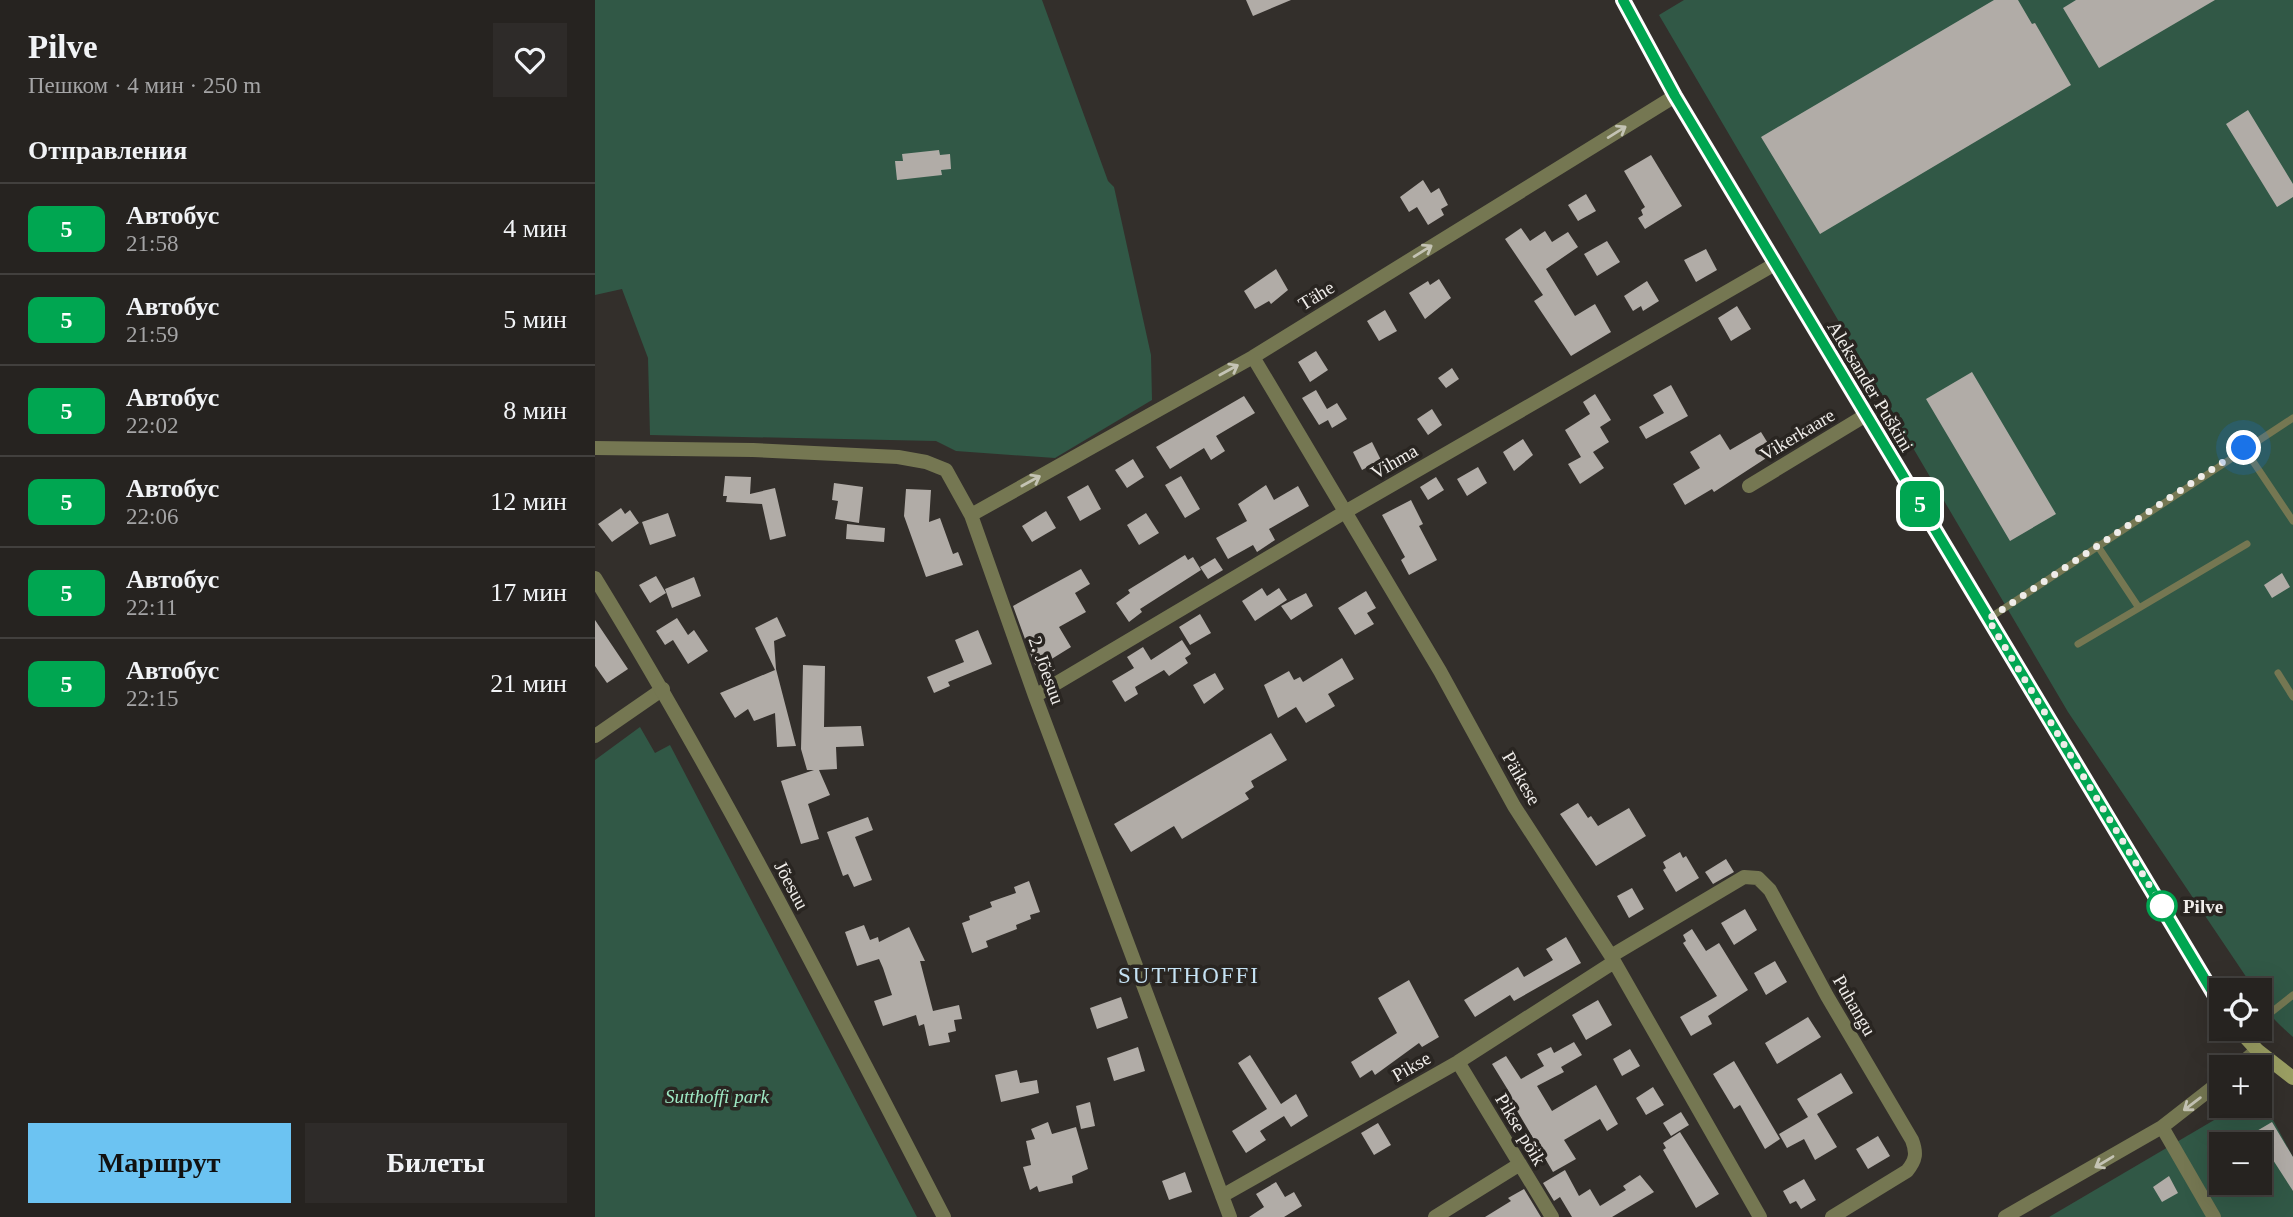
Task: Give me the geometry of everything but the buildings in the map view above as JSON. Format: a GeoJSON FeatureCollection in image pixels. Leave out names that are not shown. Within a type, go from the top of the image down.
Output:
{"type":"FeatureCollection","features":[{"type":"Feature","properties":{"kind":"main road","name":"Aleksander Puškini"},"geometry":{"type":"LineString","coordinates":[[1623,0],[1675,96],[2209,986]]}},
{"type":"Feature","properties":{"kind":"main road"},"geometry":{"type":"LineString","coordinates":[[2251,1041],[2257,1049],[2293,1078]]}},
{"type":"Feature","properties":{"kind":"street","name":"Tähe"},"geometry":{"type":"LineString","coordinates":[[971,515],[1253,357],[1675,96]]}},
{"type":"Feature","properties":{"kind":"street","name":"Vihma"},"geometry":{"type":"LineString","coordinates":[[1035,696],[1345,512],[1776,264]]}},
{"type":"Feature","properties":{"kind":"street","name":"Päikese"},"geometry":{"type":"LineString","coordinates":[[1253,357],[1440,671],[1514,806],[1612,959],[1760,1217]]}},
{"type":"Feature","properties":{"kind":"street","name":"Vikerkaare"},"geometry":{"type":"LineString","coordinates":[[1749,486],[1866,415]]}},
{"type":"Feature","properties":{"kind":"street","name":"2. Jõesuu"},"geometry":{"type":"LineString","coordinates":[[595,448],[753,450],[898,457],[926,462],[946,470],[971,515],[1035,696],[1230,1217]]}},
{"type":"Feature","properties":{"kind":"street","name":"Jõesuu"},"geometry":{"type":"LineString","coordinates":[[595,578],[663,689],[801,942],[944,1217]]}},
{"type":"Feature","properties":{"kind":"street"},"geometry":{"type":"LineString","coordinates":[[595,736],[663,689]]}},
{"type":"Feature","properties":{"kind":"street","name":"Pikse"},"geometry":{"type":"LineString","coordinates":[[1221,1196],[1458,1062],[1612,959],[1745,877],[1758,878]]}},
{"type":"Feature","properties":{"kind":"street","name":"Puhangu"},"geometry":{"type":"LineString","coordinates":[[1758,878],[1770,890],[1826,996],[1912,1140],[1916,1152],[1907,1171],[1832,1217]]}},
{"type":"Feature","properties":{"kind":"street"},"geometry":{"type":"LineString","coordinates":[[2250,1055],[2257,1049]]}},
{"type":"Feature","properties":{"kind":"street","name":"Pikse põik"},"geometry":{"type":"LineString","coordinates":[[1458,1062],[1552,1217]]}},
{"type":"Feature","properties":{"kind":"street"},"geometry":{"type":"LineString","coordinates":[[2005,1217],[2162,1127],[2209,1090]]}},
{"type":"Feature","properties":{"kind":"street"},"geometry":{"type":"LineString","coordinates":[[2162,1127],[2214,1217]]}},
{"type":"Feature","properties":{"kind":"street"},"geometry":{"type":"LineString","coordinates":[[1435,1217],[1520,1164]]}},
{"type":"Feature","properties":{"kind":"lane"},"geometry":{"type":"LineString","coordinates":[[1988,619],[2293,418]]}},
{"type":"Feature","properties":{"kind":"lane"},"geometry":{"type":"LineString","coordinates":[[2244,448],[2289,507],[2293,521]]}},
{"type":"Feature","properties":{"kind":"lane"},"geometry":{"type":"LineString","coordinates":[[2078,644],[2247,544]]}},
{"type":"Feature","properties":{"kind":"lane"},"geometry":{"type":"LineString","coordinates":[[2098,545],[2139,608]]}},
{"type":"Feature","properties":{"kind":"lane"},"geometry":{"type":"LineString","coordinates":[[2278,673],[2293,697]]}},
{"type":"Feature","properties":{"kind":"lane"},"geometry":{"type":"LineString","coordinates":[[2272,1012],[2293,995]]}},
{"type":"Feature","properties":{"kind":"green space"},"geometry":{"type":"Polygon","coordinates":[[[595,0],[1042,0],[1108,181],[1114,187],[1151,355],[1152,400],[1055,458],[956,451],[936,441],[650,435],[648,358],[622,289],[595,295],[595,0]]]}},
{"type":"Feature","properties":{"kind":"green space"},"geometry":{"type":"Polygon","coordinates":[[[1684,0],[2293,0],[2293,1037],[2272,1016],[2272,978],[2247,978],[2068,712],[1659,15],[1684,0]]]}},
{"type":"Feature","properties":{"kind":"green space","name":"Sutthoffi park"},"geometry":{"type":"Polygon","coordinates":[[[640,727],[655,753],[670,745],[917,1217],[595,1217],[595,760],[640,727]]]}},
{"type":"Feature","properties":{"kind":"green space"},"geometry":{"type":"Polygon","coordinates":[[[2218,1118],[2272,1118],[2293,1157],[2293,1217],[2049,1217],[2218,1118]]]}},
{"type":"Feature","properties":{"kind":"bus line","name":"5"},"geometry":{"type":"LineString","coordinates":[[1623,0],[1675,96],[2209,986]]}},
{"type":"Feature","properties":{"kind":"place","name":"Pilve"},"geometry":{"type":"Point","coordinates":[2162,906]}},
{"type":"Feature","properties":{"kind":"district","name":"SUTTHOFFI"},"geometry":{"type":"Point","coordinates":[1189,975]}},
{"type":"Feature","properties":{"kind":"route"},"geometry":{"type":"LineString","coordinates":[[2162,906],[1988,619],[2244,448]]}}]}
